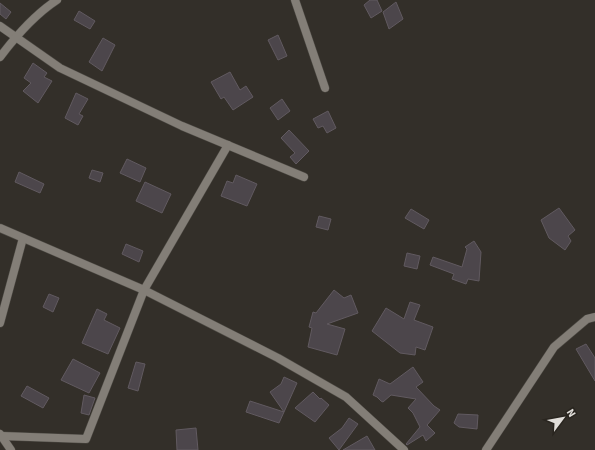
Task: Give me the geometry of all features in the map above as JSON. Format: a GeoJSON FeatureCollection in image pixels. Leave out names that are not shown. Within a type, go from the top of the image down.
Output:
{"type":"FeatureCollection","features":[{"type":"Feature","properties":{"kind":"street"},"geometry":{"type":"LineString","coordinates":[[0,57],[15,37],[45,8],[57,0]]}},
{"type":"Feature","properties":{"kind":"street"},"geometry":{"type":"LineString","coordinates":[[295,0],[325,88]]}},
{"type":"Feature","properties":{"kind":"street"},"geometry":{"type":"LineString","coordinates":[[0,26],[60,68],[182,126],[304,177]]}},
{"type":"Feature","properties":{"kind":"street"},"geometry":{"type":"LineString","coordinates":[[1,435],[86,439],[144,290],[228,145]]}},
{"type":"Feature","properties":{"kind":"street"},"geometry":{"type":"LineString","coordinates":[[0,228],[144,290],[278,358],[346,397],[404,450]]}},
{"type":"Feature","properties":{"kind":"street"},"geometry":{"type":"LineString","coordinates":[[0,323],[23,238]]}},
{"type":"Feature","properties":{"kind":"street"},"geometry":{"type":"LineString","coordinates":[[486,450],[554,347],[587,318],[595,317]]}},
{"type":"Feature","properties":{"kind":"street"},"geometry":{"type":"LineString","coordinates":[[1,435],[11,450]]}},
{"type":"Feature","properties":{"kind":"building"},"geometry":{"type":"Polygon","coordinates":[[[370,0],[377,0],[382,11],[371,18],[364,5],[370,0]]]}},
{"type":"Feature","properties":{"kind":"building"},"geometry":{"type":"Polygon","coordinates":[[[396,2],[403,19],[389,29],[383,12],[396,2]]]}},
{"type":"Feature","properties":{"kind":"building"},"geometry":{"type":"Polygon","coordinates":[[[0,3],[11,12],[6,19],[0,14],[0,3]]]}},
{"type":"Feature","properties":{"kind":"building"},"geometry":{"type":"Polygon","coordinates":[[[79,11],[95,21],[90,29],[74,20],[79,11]]]}},
{"type":"Feature","properties":{"kind":"building"},"geometry":{"type":"Polygon","coordinates":[[[278,35],[287,56],[278,60],[268,40],[278,35]]]}},
{"type":"Feature","properties":{"kind":"building"},"geometry":{"type":"Polygon","coordinates":[[[103,38],[115,45],[102,71],[89,62],[103,38]]]}},
{"type":"Feature","properties":{"kind":"building"},"geometry":{"type":"Polygon","coordinates":[[[33,63],[47,73],[44,77],[52,81],[38,103],[23,91],[31,83],[24,78],[33,63]]]}},
{"type":"Feature","properties":{"kind":"building"},"geometry":{"type":"Polygon","coordinates":[[[230,72],[240,90],[246,86],[253,97],[233,110],[224,97],[221,99],[211,82],[230,72]]]}},
{"type":"Feature","properties":{"kind":"building"},"geometry":{"type":"Polygon","coordinates":[[[76,93],[88,99],[79,114],[83,116],[78,125],[65,118],[76,93]]]}},
{"type":"Feature","properties":{"kind":"building"},"geometry":{"type":"Polygon","coordinates":[[[282,99],[290,111],[278,120],[270,108],[282,99]]]}},
{"type":"Feature","properties":{"kind":"building"},"geometry":{"type":"Polygon","coordinates":[[[328,111],[336,128],[327,133],[323,126],[318,128],[313,119],[328,111]]]}},
{"type":"Feature","properties":{"kind":"building"},"geometry":{"type":"Polygon","coordinates":[[[289,130],[309,151],[296,164],[290,157],[295,153],[281,138],[289,130]]]}},
{"type":"Feature","properties":{"kind":"building"},"geometry":{"type":"Polygon","coordinates":[[[127,159],[146,168],[140,182],[120,173],[127,159]]]}},
{"type":"Feature","properties":{"kind":"building"},"geometry":{"type":"Polygon","coordinates":[[[92,170],[103,173],[100,182],[89,178],[92,170]]]}},
{"type":"Feature","properties":{"kind":"building"},"geometry":{"type":"Polygon","coordinates":[[[19,172],[44,184],[40,193],[15,182],[19,172]]]}},
{"type":"Feature","properties":{"kind":"building"},"geometry":{"type":"Polygon","coordinates":[[[236,175],[257,184],[247,206],[221,196],[227,181],[233,183],[236,175]]]}},
{"type":"Feature","properties":{"kind":"building"},"geometry":{"type":"Polygon","coordinates":[[[145,182],[171,194],[162,213],[136,201],[145,182]]]}},
{"type":"Feature","properties":{"kind":"building"},"geometry":{"type":"Polygon","coordinates":[[[559,208],[575,230],[568,236],[571,241],[565,250],[549,238],[541,220],[559,208]]]}},
{"type":"Feature","properties":{"kind":"building"},"geometry":{"type":"Polygon","coordinates":[[[411,209],[429,220],[424,229],[405,218],[411,209]]]}},
{"type":"Feature","properties":{"kind":"building"},"geometry":{"type":"Polygon","coordinates":[[[319,216],[331,219],[328,230],[316,227],[319,216]]]}},
{"type":"Feature","properties":{"kind":"building"},"geometry":{"type":"Polygon","coordinates":[[[474,241],[481,252],[479,281],[468,279],[466,284],[452,279],[454,274],[430,265],[433,257],[462,267],[467,249],[465,247],[474,241]]]}},
{"type":"Feature","properties":{"kind":"building"},"geometry":{"type":"Polygon","coordinates":[[[126,244],[143,251],[139,262],[122,254],[126,244]]]}},
{"type":"Feature","properties":{"kind":"building"},"geometry":{"type":"Polygon","coordinates":[[[407,253],[420,256],[417,269],[404,266],[407,253]]]}},
{"type":"Feature","properties":{"kind":"building"},"geometry":{"type":"Polygon","coordinates":[[[334,290],[344,298],[351,295],[358,313],[327,324],[345,329],[337,355],[308,347],[312,328],[309,327],[313,312],[316,313],[334,290]]]}},
{"type":"Feature","properties":{"kind":"building"},"geometry":{"type":"Polygon","coordinates":[[[49,294],[59,298],[53,312],[43,307],[49,294]]]}},
{"type":"Feature","properties":{"kind":"building"},"geometry":{"type":"Polygon","coordinates":[[[410,302],[420,305],[414,320],[433,327],[425,350],[416,347],[415,355],[400,353],[372,331],[386,308],[404,319],[410,302]]]}},
{"type":"Feature","properties":{"kind":"building"},"geometry":{"type":"Polygon","coordinates":[[[97,309],[107,314],[104,320],[120,328],[108,354],[82,343],[97,309]]]}},
{"type":"Feature","properties":{"kind":"building"},"geometry":{"type":"Polygon","coordinates":[[[586,344],[595,358],[595,381],[576,349],[586,344]]]}},
{"type":"Feature","properties":{"kind":"building"},"geometry":{"type":"Polygon","coordinates":[[[73,359],[100,373],[89,393],[61,380],[73,359]]]}},
{"type":"Feature","properties":{"kind":"building"},"geometry":{"type":"Polygon","coordinates":[[[136,362],[145,364],[138,391],[128,388],[136,362]]]}},
{"type":"Feature","properties":{"kind":"building"},"geometry":{"type":"Polygon","coordinates":[[[413,367],[423,382],[416,387],[434,406],[440,410],[427,425],[435,433],[426,441],[423,435],[407,445],[406,444],[420,427],[413,413],[408,408],[416,399],[391,395],[383,402],[373,395],[379,379],[390,384],[413,367]]]}},
{"type":"Feature","properties":{"kind":"building"},"geometry":{"type":"Polygon","coordinates":[[[284,377],[297,383],[284,412],[270,392],[281,384],[284,377]]]}},
{"type":"Feature","properties":{"kind":"building"},"geometry":{"type":"Polygon","coordinates":[[[27,386],[49,398],[43,408],[21,396],[27,386]]]}},
{"type":"Feature","properties":{"kind":"building"},"geometry":{"type":"Polygon","coordinates":[[[313,392],[329,405],[315,422],[295,408],[313,392]]]}},
{"type":"Feature","properties":{"kind":"building"},"geometry":{"type":"Polygon","coordinates":[[[84,395],[95,398],[89,415],[81,413],[84,395]]]}},
{"type":"Feature","properties":{"kind":"building"},"geometry":{"type":"Polygon","coordinates":[[[250,401],[284,412],[279,423],[246,412],[250,401]]]}},
{"type":"Feature","properties":{"kind":"building"},"geometry":{"type":"Polygon","coordinates":[[[458,414],[478,415],[477,429],[459,427],[454,423],[458,414]]]}},
{"type":"Feature","properties":{"kind":"building"},"geometry":{"type":"Polygon","coordinates":[[[349,418],[358,424],[339,450],[329,438],[342,428],[349,418]]]}},
{"type":"Feature","properties":{"kind":"building"},"geometry":{"type":"Polygon","coordinates":[[[196,428],[198,450],[177,450],[176,430],[196,428]]]}},
{"type":"Feature","properties":{"kind":"building"},"geometry":{"type":"Polygon","coordinates":[[[367,436],[375,450],[343,450],[367,436]]]}}]}
